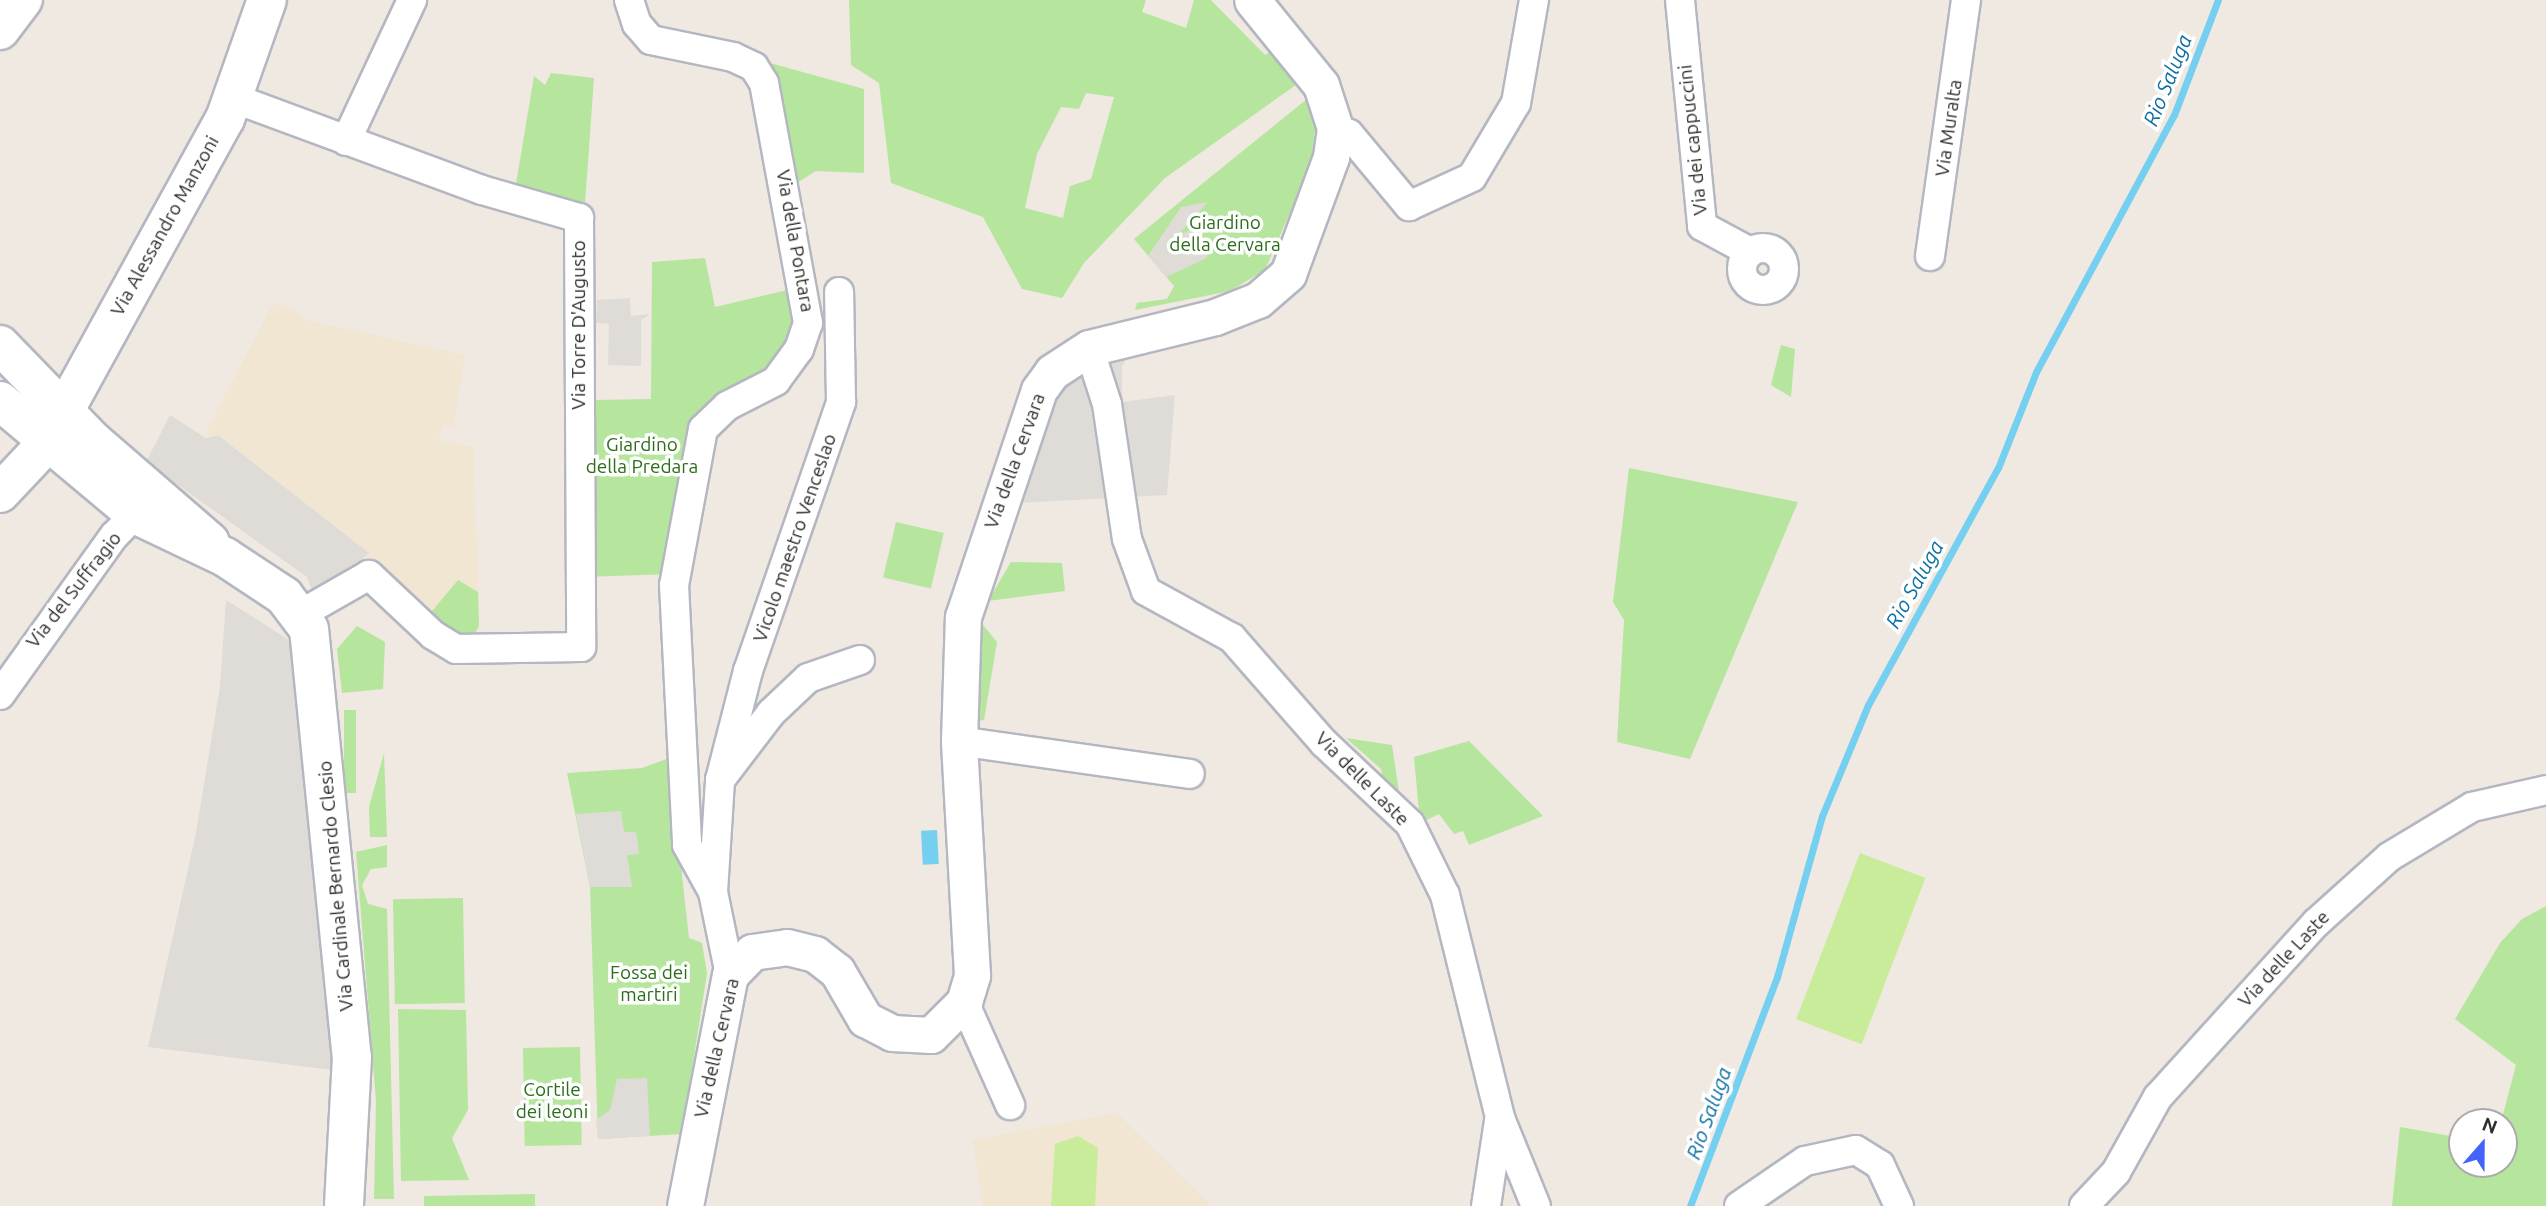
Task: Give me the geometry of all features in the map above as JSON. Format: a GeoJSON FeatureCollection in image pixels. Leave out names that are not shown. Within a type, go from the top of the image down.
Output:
{"type":"FeatureCollection","features":[{"type":"Feature","properties":{"kind":"main road"},"geometry":{"type":"LineString","coordinates":[[0,30],[23,0]]}},
{"type":"Feature","properties":{"kind":"main road","name":"Via Alessandro Manzoni"},"geometry":{"type":"LineString","coordinates":[[0,493],[46,444],[64,411],[233,98],[267,0]]}},
{"type":"Feature","properties":{"kind":"main road"},"geometry":{"type":"LineString","coordinates":[[0,345],[64,411],[146,503]]}},
{"type":"Feature","properties":{"kind":"main road"},"geometry":{"type":"LineString","coordinates":[[0,401],[46,444],[146,503],[266,584],[301,614]]}},
{"type":"Feature","properties":{"kind":"main road","name":"Via Cardinale Bernardo Clesio"},"geometry":{"type":"LineString","coordinates":[[301,614],[320,694],[352,1058],[344,1206]]}},
{"type":"Feature","properties":{"kind":"street"},"geometry":{"type":"LineString","coordinates":[[346,141],[412,0]]}},
{"type":"Feature","properties":{"kind":"street"},"geometry":{"type":"LineString","coordinates":[[1252,0],[1312,71],[1335,128],[1349,134],[1409,206],[1472,177],[1516,103],[1534,0]]}},
{"type":"Feature","properties":{"kind":"street","name":"Via dei cappuccini"},"geometry":{"type":"LineString","coordinates":[[1680,0],[1702,226],[1750,252]]}},
{"type":"Feature","properties":{"kind":"street","name":"Via Muralta"},"geometry":{"type":"LineString","coordinates":[[1930,256],[1966,0]]}},
{"type":"Feature","properties":{"kind":"street","name":"Via della Pontara"},"geometry":{"type":"LineString","coordinates":[[633,12],[651,40],[733,57],[754,67],[764,83],[808,323],[799,349],[776,381],[727,406],[703,429],[676,571],[687,845],[713,892]]}},
{"type":"Feature","properties":{"kind":"street","name":"Via Torre D'Augusto"},"geometry":{"type":"LineString","coordinates":[[233,98],[346,141],[579,218],[581,647],[456,649],[369,575],[301,614]]}},
{"type":"Feature","properties":{"kind":"street","name":"Via della Cervara"},"geometry":{"type":"LineString","coordinates":[[685,1206],[730,975],[752,952],[799,948],[836,971],[865,1018],[911,1036],[946,1026],[964,1002],[971,975],[959,741],[963,617],[1039,390],[1052,372],[1088,348],[1215,317],[1258,300],[1288,274],[1331,157],[1335,128]]}},
{"type":"Feature","properties":{"kind":"street","name":"Vicolo maestro Venceslao"},"geometry":{"type":"LineString","coordinates":[[713,892],[720,780],[748,671],[841,402],[839,292]]}},
{"type":"Feature","properties":{"kind":"street","name":"Via delle Laste"},"geometry":{"type":"LineString","coordinates":[[1088,348],[1107,404],[1120,500],[1137,573],[1153,598],[1232,638],[1324,743],[1410,824],[1445,895],[1500,1118],[1535,1206]]}},
{"type":"Feature","properties":{"kind":"street","name":"Via del Suffragio"},"geometry":{"type":"LineString","coordinates":[[0,695],[146,503]]}},
{"type":"Feature","properties":{"kind":"street"},"geometry":{"type":"LineString","coordinates":[[720,780],[771,713],[808,678],[860,660]]}},
{"type":"Feature","properties":{"kind":"street"},"geometry":{"type":"LineString","coordinates":[[959,741],[1190,775]]}},
{"type":"Feature","properties":{"kind":"street","name":"Via delle Laste"},"geometry":{"type":"LineString","coordinates":[[2084,1206],[2116,1172],[2158,1097],[2316,923],[2379,865],[2472,807],[2546,790]]}},
{"type":"Feature","properties":{"kind":"street"},"geometry":{"type":"LineString","coordinates":[[713,892],[730,975]]}},
{"type":"Feature","properties":{"kind":"street"},"geometry":{"type":"LineString","coordinates":[[964,1002],[1010,1105]]}},
{"type":"Feature","properties":{"kind":"street"},"geometry":{"type":"LineString","coordinates":[[1486,1206],[1500,1118]]}},
{"type":"Feature","properties":{"kind":"street"},"geometry":{"type":"LineString","coordinates":[[1739,1206],[1805,1161],[1856,1150],[1880,1165],[1899,1206]]}},
{"type":"Feature","properties":{"kind":"shaded area"},"geometry":{"type":"Polygon","coordinates":[[[1208,202],[1177,236],[1191,230],[1208,244],[1207,258],[1166,277],[1148,256],[1181,207],[1208,202]]]}},
{"type":"Feature","properties":{"kind":"shaded area"},"geometry":{"type":"Polygon","coordinates":[[[630,298],[631,316],[650,314],[641,320],[641,366],[608,365],[609,324],[596,323],[597,300],[630,298]]]}},
{"type":"Feature","properties":{"kind":"shaded area"},"geometry":{"type":"Polygon","coordinates":[[[273,304],[298,310],[302,319],[465,355],[454,427],[443,425],[438,440],[474,447],[479,626],[456,641],[368,563],[369,553],[219,435],[204,435],[273,304]]]}},
{"type":"Feature","properties":{"kind":"shaded area"},"geometry":{"type":"Polygon","coordinates":[[[1132,346],[1122,367],[1122,402],[1175,395],[1167,495],[1018,503],[1047,387],[1132,346]]]}},
{"type":"Feature","properties":{"kind":"shaded area"},"geometry":{"type":"Polygon","coordinates":[[[170,415],[206,438],[218,435],[369,553],[336,584],[313,594],[307,577],[146,462],[170,415]]]}},
{"type":"Feature","properties":{"kind":"shaded area"},"geometry":{"type":"Polygon","coordinates":[[[226,600],[297,645],[332,1070],[148,1047],[196,833],[220,686],[226,600]]]}},
{"type":"Feature","properties":{"kind":"shaded area"},"geometry":{"type":"Polygon","coordinates":[[[621,811],[624,832],[636,832],[639,854],[627,855],[632,887],[590,887],[576,814],[621,811]]]}},
{"type":"Feature","properties":{"kind":"shaded area"},"geometry":{"type":"Polygon","coordinates":[[[647,1078],[650,1136],[598,1139],[596,1120],[610,1110],[617,1079],[647,1078]]]}},
{"type":"Feature","properties":{"kind":"shaded area"},"geometry":{"type":"Polygon","coordinates":[[[1117,1113],[1211,1206],[982,1206],[973,1140],[1117,1113]]]}},
{"type":"Feature","properties":{"kind":"green space"},"geometry":{"type":"Polygon","coordinates":[[[849,0],[1146,0],[1142,12],[1186,28],[1194,0],[1211,0],[1265,55],[1274,49],[1300,82],[1165,178],[1084,263],[1062,298],[1022,289],[983,217],[891,183],[879,83],[851,65],[849,0]],[[1086,93],[1079,109],[1061,107],[1037,154],[1025,208],[1063,218],[1070,186],[1091,179],[1114,97],[1086,93]]]}},
{"type":"Feature","properties":{"kind":"green space"},"geometry":{"type":"Polygon","coordinates":[[[759,60],[864,89],[864,173],[816,171],[795,184],[784,110],[759,60]]]}},
{"type":"Feature","properties":{"kind":"green space"},"geometry":{"type":"Polygon","coordinates":[[[551,73],[594,78],[585,204],[515,190],[534,76],[545,85],[551,73]]]}},
{"type":"Feature","properties":{"kind":"green space","name":"Giardino della Cervara"},"geometry":{"type":"Polygon","coordinates":[[[1307,99],[1317,114],[1311,164],[1265,270],[1230,291],[1135,310],[1137,303],[1167,299],[1174,286],[1134,239],[1307,99]]]}},
{"type":"Feature","properties":{"kind":"green space","name":"Giardino della Predara"},"geometry":{"type":"Polygon","coordinates":[[[705,258],[715,307],[796,288],[797,328],[775,370],[728,393],[670,574],[586,577],[596,400],[651,399],[652,262],[705,258]]]}},
{"type":"Feature","properties":{"kind":"green space"},"geometry":{"type":"Polygon","coordinates":[[[1781,345],[1795,349],[1791,397],[1771,385],[1781,345]]]}},
{"type":"Feature","properties":{"kind":"green space"},"geometry":{"type":"Polygon","coordinates":[[[1629,468],[1798,502],[1690,759],[1617,742],[1624,620],[1613,602],[1629,468]]]}},
{"type":"Feature","properties":{"kind":"green space"},"geometry":{"type":"Polygon","coordinates":[[[896,522],[944,533],[931,589],[883,578],[896,522]]]}},
{"type":"Feature","properties":{"kind":"green space"},"geometry":{"type":"Polygon","coordinates":[[[1011,562],[1062,563],[1065,591],[988,601],[1011,562]]]}},
{"type":"Feature","properties":{"kind":"green space"},"geometry":{"type":"Polygon","coordinates":[[[458,580],[478,592],[479,626],[470,642],[423,622],[458,580]]]}},
{"type":"Feature","properties":{"kind":"green space"},"geometry":{"type":"Polygon","coordinates":[[[983,625],[997,642],[984,720],[970,722],[983,625]]]}},
{"type":"Feature","properties":{"kind":"green space"},"geometry":{"type":"Polygon","coordinates":[[[357,626],[385,642],[383,689],[342,693],[337,649],[357,626]]]}},
{"type":"Feature","properties":{"kind":"green space"},"geometry":{"type":"Polygon","coordinates":[[[344,710],[356,710],[356,793],[344,793],[344,710]]]}},
{"type":"Feature","properties":{"kind":"green space"},"geometry":{"type":"Polygon","coordinates":[[[1346,738],[1392,745],[1399,792],[1384,783],[1381,769],[1346,738]]]}},
{"type":"Feature","properties":{"kind":"green space"},"geometry":{"type":"Polygon","coordinates":[[[1469,741],[1543,816],[1469,845],[1463,831],[1454,834],[1439,814],[1420,823],[1414,757],[1469,741]]]}},
{"type":"Feature","properties":{"kind":"green space"},"geometry":{"type":"Polygon","coordinates":[[[384,753],[387,837],[370,837],[369,807],[384,753]]]}},
{"type":"Feature","properties":{"kind":"green space","name":"Fossa dei martiri"},"geometry":{"type":"Polygon","coordinates":[[[669,758],[689,938],[702,943],[707,973],[682,1134],[598,1139],[590,887],[567,773],[642,768],[669,758]]]}},
{"type":"Feature","properties":{"kind":"green space"},"geometry":{"type":"Polygon","coordinates":[[[387,845],[387,867],[371,869],[362,885],[368,904],[387,909],[394,1199],[374,1199],[376,1101],[356,852],[387,845]]]}},
{"type":"Feature","properties":{"kind":"green space"},"geometry":{"type":"Polygon","coordinates":[[[1860,853],[1925,878],[1862,1044],[1796,1019],[1860,853]]]}},
{"type":"Feature","properties":{"kind":"green space"},"geometry":{"type":"Polygon","coordinates":[[[463,898],[465,1003],[395,1004],[393,899],[463,898]]]}},
{"type":"Feature","properties":{"kind":"green space"},"geometry":{"type":"Polygon","coordinates":[[[2546,906],[2546,1206],[2392,1206],[2400,1127],[2448,1136],[2448,1178],[2518,1178],[2518,1108],[2505,1108],[2516,1065],[2455,1019],[2500,943],[2522,919],[2546,906]]]}},
{"type":"Feature","properties":{"kind":"green space"},"geometry":{"type":"Polygon","coordinates":[[[398,1009],[466,1010],[468,1110],[452,1138],[469,1180],[401,1181],[398,1009]]]}},
{"type":"Feature","properties":{"kind":"green space","name":"Cortile dei leoni"},"geometry":{"type":"Polygon","coordinates":[[[580,1047],[582,1145],[525,1146],[523,1048],[580,1047]]]}},
{"type":"Feature","properties":{"kind":"green space"},"geometry":{"type":"Polygon","coordinates":[[[1078,1136],[1098,1148],[1095,1206],[1051,1206],[1055,1144],[1078,1136]]]}},
{"type":"Feature","properties":{"kind":"green space"},"geometry":{"type":"Polygon","coordinates":[[[535,1194],[535,1206],[424,1206],[424,1196],[535,1194]]]}},
{"type":"Feature","properties":{"kind":"water"},"geometry":{"type":"Polygon","coordinates":[[[937,830],[939,864],[923,865],[921,831],[937,830]]]}},
{"type":"Feature","properties":{"kind":"waterway","name":"Rio Saluga"},"geometry":{"type":"LineString","coordinates":[[1690,1206],[1777,977],[1822,816],[1868,705],[1998,468],[2036,372],[2174,115],[2218,0]]}}]}
